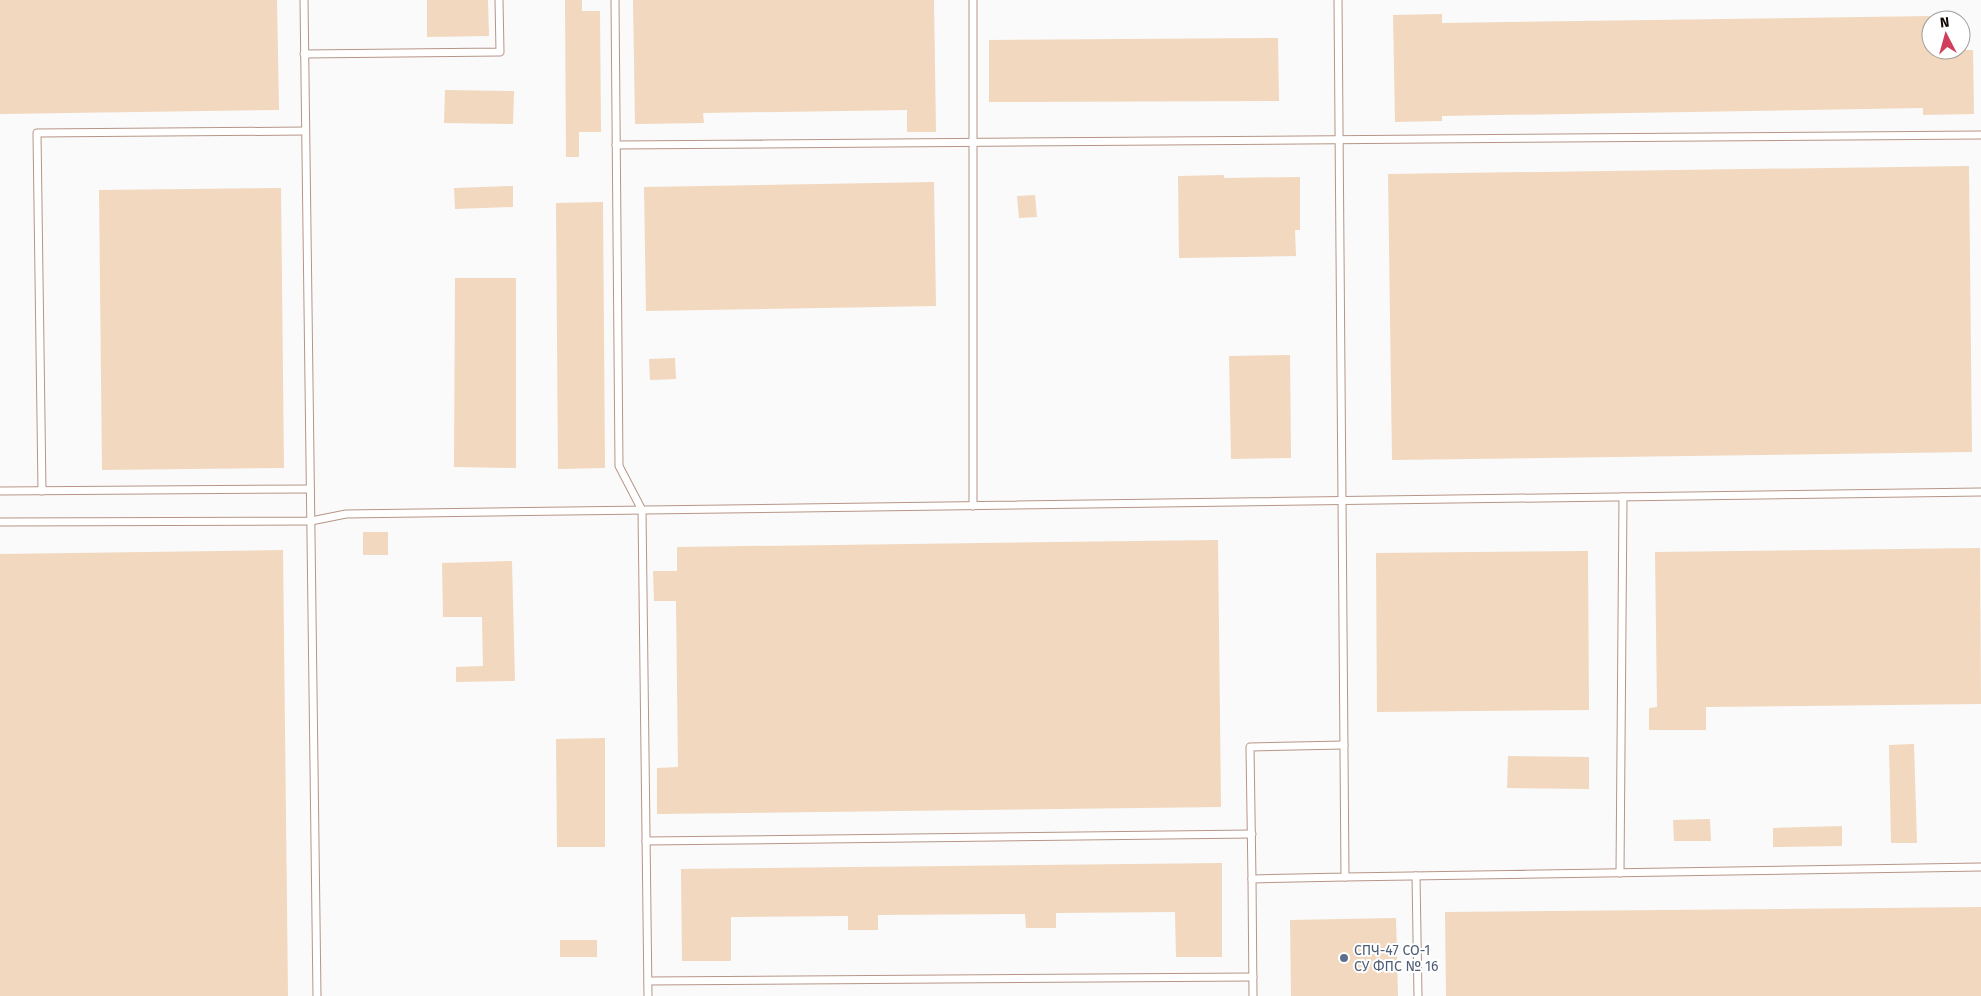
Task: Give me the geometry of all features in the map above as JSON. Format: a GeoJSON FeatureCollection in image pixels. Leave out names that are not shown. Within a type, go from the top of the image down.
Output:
{"type":"FeatureCollection","features":[{"type":"Feature","properties":{"kind":"lane"},"geometry":{"type":"LineString","coordinates":[[304,0],[317,996]]}},
{"type":"Feature","properties":{"kind":"lane"},"geometry":{"type":"LineString","coordinates":[[304,54],[500,52],[499,0]]}},
{"type":"Feature","properties":{"kind":"lane"},"geometry":{"type":"LineString","coordinates":[[615,0],[619,466],[642,510],[648,996]]}},
{"type":"Feature","properties":{"kind":"lane"},"geometry":{"type":"LineString","coordinates":[[973,0],[973,506]]}},
{"type":"Feature","properties":{"kind":"lane"},"geometry":{"type":"LineString","coordinates":[[1338,0],[1345,877]]}},
{"type":"Feature","properties":{"kind":"lane"},"geometry":{"type":"LineString","coordinates":[[42,491],[37,133],[306,131]]}},
{"type":"Feature","properties":{"kind":"lane"},"geometry":{"type":"LineString","coordinates":[[616,145],[1981,135]]}},
{"type":"Feature","properties":{"kind":"lane"},"geometry":{"type":"LineString","coordinates":[[0,491],[310,489]]}},
{"type":"Feature","properties":{"kind":"lane"},"geometry":{"type":"LineString","coordinates":[[0,522],[311,521],[346,514],[1981,492]]}},
{"type":"Feature","properties":{"kind":"lane"},"geometry":{"type":"LineString","coordinates":[[1620,873],[1623,497]]}},
{"type":"Feature","properties":{"kind":"lane"},"geometry":{"type":"LineString","coordinates":[[1253,996],[1250,747],[1344,745]]}},
{"type":"Feature","properties":{"kind":"lane"},"geometry":{"type":"LineString","coordinates":[[646,842],[1252,834]]}},
{"type":"Feature","properties":{"kind":"lane"},"geometry":{"type":"LineString","coordinates":[[1252,879],[1981,868]]}},
{"type":"Feature","properties":{"kind":"lane"},"geometry":{"type":"LineString","coordinates":[[1416,876],[1418,996]]}},
{"type":"Feature","properties":{"kind":"lane"},"geometry":{"type":"LineString","coordinates":[[648,981],[1253,977]]}},
{"type":"Feature","properties":{"kind":"building"},"geometry":{"type":"Polygon","coordinates":[[[0,0],[277,0],[279,110],[0,114],[0,0]]]}},
{"type":"Feature","properties":{"kind":"building"},"geometry":{"type":"Polygon","coordinates":[[[427,0],[488,0],[489,36],[427,37],[427,0]]]}},
{"type":"Feature","properties":{"kind":"building"},"geometry":{"type":"Polygon","coordinates":[[[565,0],[582,0],[582,11],[600,11],[601,132],[579,132],[579,157],[566,157],[565,0]]]}},
{"type":"Feature","properties":{"kind":"building"},"geometry":{"type":"Polygon","coordinates":[[[633,0],[934,0],[936,132],[907,132],[907,110],[703,113],[704,123],[635,124],[633,0]]]}},
{"type":"Feature","properties":{"kind":"building"},"geometry":{"type":"Polygon","coordinates":[[[1442,14],[1442,23],[1921,16],[1921,60],[1971,60],[1971,50],[1973,50],[1974,114],[1923,115],[1923,108],[1442,116],[1442,121],[1395,122],[1393,15],[1442,14]]]}},
{"type":"Feature","properties":{"kind":"building"},"geometry":{"type":"Polygon","coordinates":[[[1278,38],[1279,101],[989,102],[989,40],[1278,38]]]}},
{"type":"Feature","properties":{"kind":"building"},"geometry":{"type":"Polygon","coordinates":[[[445,90],[514,91],[513,124],[444,123],[445,90]]]}},
{"type":"Feature","properties":{"kind":"building"},"geometry":{"type":"Polygon","coordinates":[[[1969,166],[1972,452],[1392,460],[1388,174],[1969,166]]]}},
{"type":"Feature","properties":{"kind":"building"},"geometry":{"type":"Polygon","coordinates":[[[1224,175],[1224,178],[1300,177],[1300,230],[1295,230],[1296,256],[1179,258],[1178,176],[1224,175]]]}},
{"type":"Feature","properties":{"kind":"building"},"geometry":{"type":"Polygon","coordinates":[[[934,182],[936,306],[646,311],[644,187],[934,182]]]}},
{"type":"Feature","properties":{"kind":"building"},"geometry":{"type":"Polygon","coordinates":[[[513,186],[513,207],[455,209],[454,188],[513,186]]]}},
{"type":"Feature","properties":{"kind":"building"},"geometry":{"type":"Polygon","coordinates":[[[281,188],[284,468],[102,470],[99,190],[281,188]]]}},
{"type":"Feature","properties":{"kind":"building"},"geometry":{"type":"Polygon","coordinates":[[[1035,195],[1037,217],[1019,218],[1017,196],[1035,195]]]}},
{"type":"Feature","properties":{"kind":"building"},"geometry":{"type":"Polygon","coordinates":[[[603,202],[605,468],[558,469],[556,203],[603,202]]]}},
{"type":"Feature","properties":{"kind":"building"},"geometry":{"type":"Polygon","coordinates":[[[455,278],[516,278],[516,468],[454,467],[455,278]]]}},
{"type":"Feature","properties":{"kind":"building"},"geometry":{"type":"Polygon","coordinates":[[[1290,355],[1291,458],[1231,459],[1229,356],[1290,355]]]}},
{"type":"Feature","properties":{"kind":"building"},"geometry":{"type":"Polygon","coordinates":[[[675,358],[676,379],[650,380],[649,359],[675,358]]]}},
{"type":"Feature","properties":{"kind":"building"},"geometry":{"type":"Polygon","coordinates":[[[363,532],[388,532],[388,555],[363,555],[363,532]]]}},
{"type":"Feature","properties":{"kind":"building"},"geometry":{"type":"Polygon","coordinates":[[[1218,540],[1221,807],[657,814],[657,768],[678,767],[676,601],[654,601],[653,571],[677,571],[677,547],[1218,540]]]}},
{"type":"Feature","properties":{"kind":"building"},"geometry":{"type":"Polygon","coordinates":[[[1980,548],[1981,704],[1706,707],[1706,730],[1649,730],[1649,708],[1657,707],[1655,552],[1980,548]]]}},
{"type":"Feature","properties":{"kind":"building"},"geometry":{"type":"Polygon","coordinates":[[[283,550],[288,996],[0,996],[0,554],[283,550]]]}},
{"type":"Feature","properties":{"kind":"building"},"geometry":{"type":"Polygon","coordinates":[[[1588,551],[1589,710],[1377,712],[1376,553],[1588,551]]]}},
{"type":"Feature","properties":{"kind":"building"},"geometry":{"type":"Polygon","coordinates":[[[512,561],[515,681],[456,682],[456,667],[483,666],[482,617],[443,617],[442,563],[512,561]]]}},
{"type":"Feature","properties":{"kind":"building"},"geometry":{"type":"Polygon","coordinates":[[[605,738],[605,847],[557,847],[556,739],[605,738]]]}},
{"type":"Feature","properties":{"kind":"building"},"geometry":{"type":"Polygon","coordinates":[[[1914,744],[1917,843],[1891,843],[1889,745],[1914,744]]]}},
{"type":"Feature","properties":{"kind":"building"},"geometry":{"type":"Polygon","coordinates":[[[1508,756],[1589,757],[1589,789],[1507,788],[1508,756]]]}},
{"type":"Feature","properties":{"kind":"building"},"geometry":{"type":"Polygon","coordinates":[[[1710,819],[1711,841],[1674,841],[1673,820],[1710,819]]]}},
{"type":"Feature","properties":{"kind":"building"},"geometry":{"type":"Polygon","coordinates":[[[1842,826],[1842,846],[1773,847],[1773,828],[1842,826]]]}},
{"type":"Feature","properties":{"kind":"building"},"geometry":{"type":"Polygon","coordinates":[[[1222,863],[1222,957],[1176,957],[1175,912],[1056,913],[1056,928],[1026,928],[1025,914],[878,915],[878,930],[848,930],[848,916],[731,917],[731,961],[682,961],[681,869],[1222,863]]]}},
{"type":"Feature","properties":{"kind":"building"},"geometry":{"type":"Polygon","coordinates":[[[1981,907],[1981,996],[1446,996],[1445,912],[1981,907]]]}},
{"type":"Feature","properties":{"kind":"building","name":"СПЧ-47 СО-1 СУ ФПС № 16"},"geometry":{"type":"Polygon","coordinates":[[[1396,918],[1398,996],[1291,996],[1290,920],[1396,918]]]}},
{"type":"Feature","properties":{"kind":"building"},"geometry":{"type":"Polygon","coordinates":[[[560,940],[597,940],[597,957],[560,957],[560,940]]]}},
{"type":"Feature","properties":{"kind":"place","name":"СПЧ-47 СО-1 СУ ФПС № 16"},"geometry":{"type":"Point","coordinates":[1344,958]}}]}
